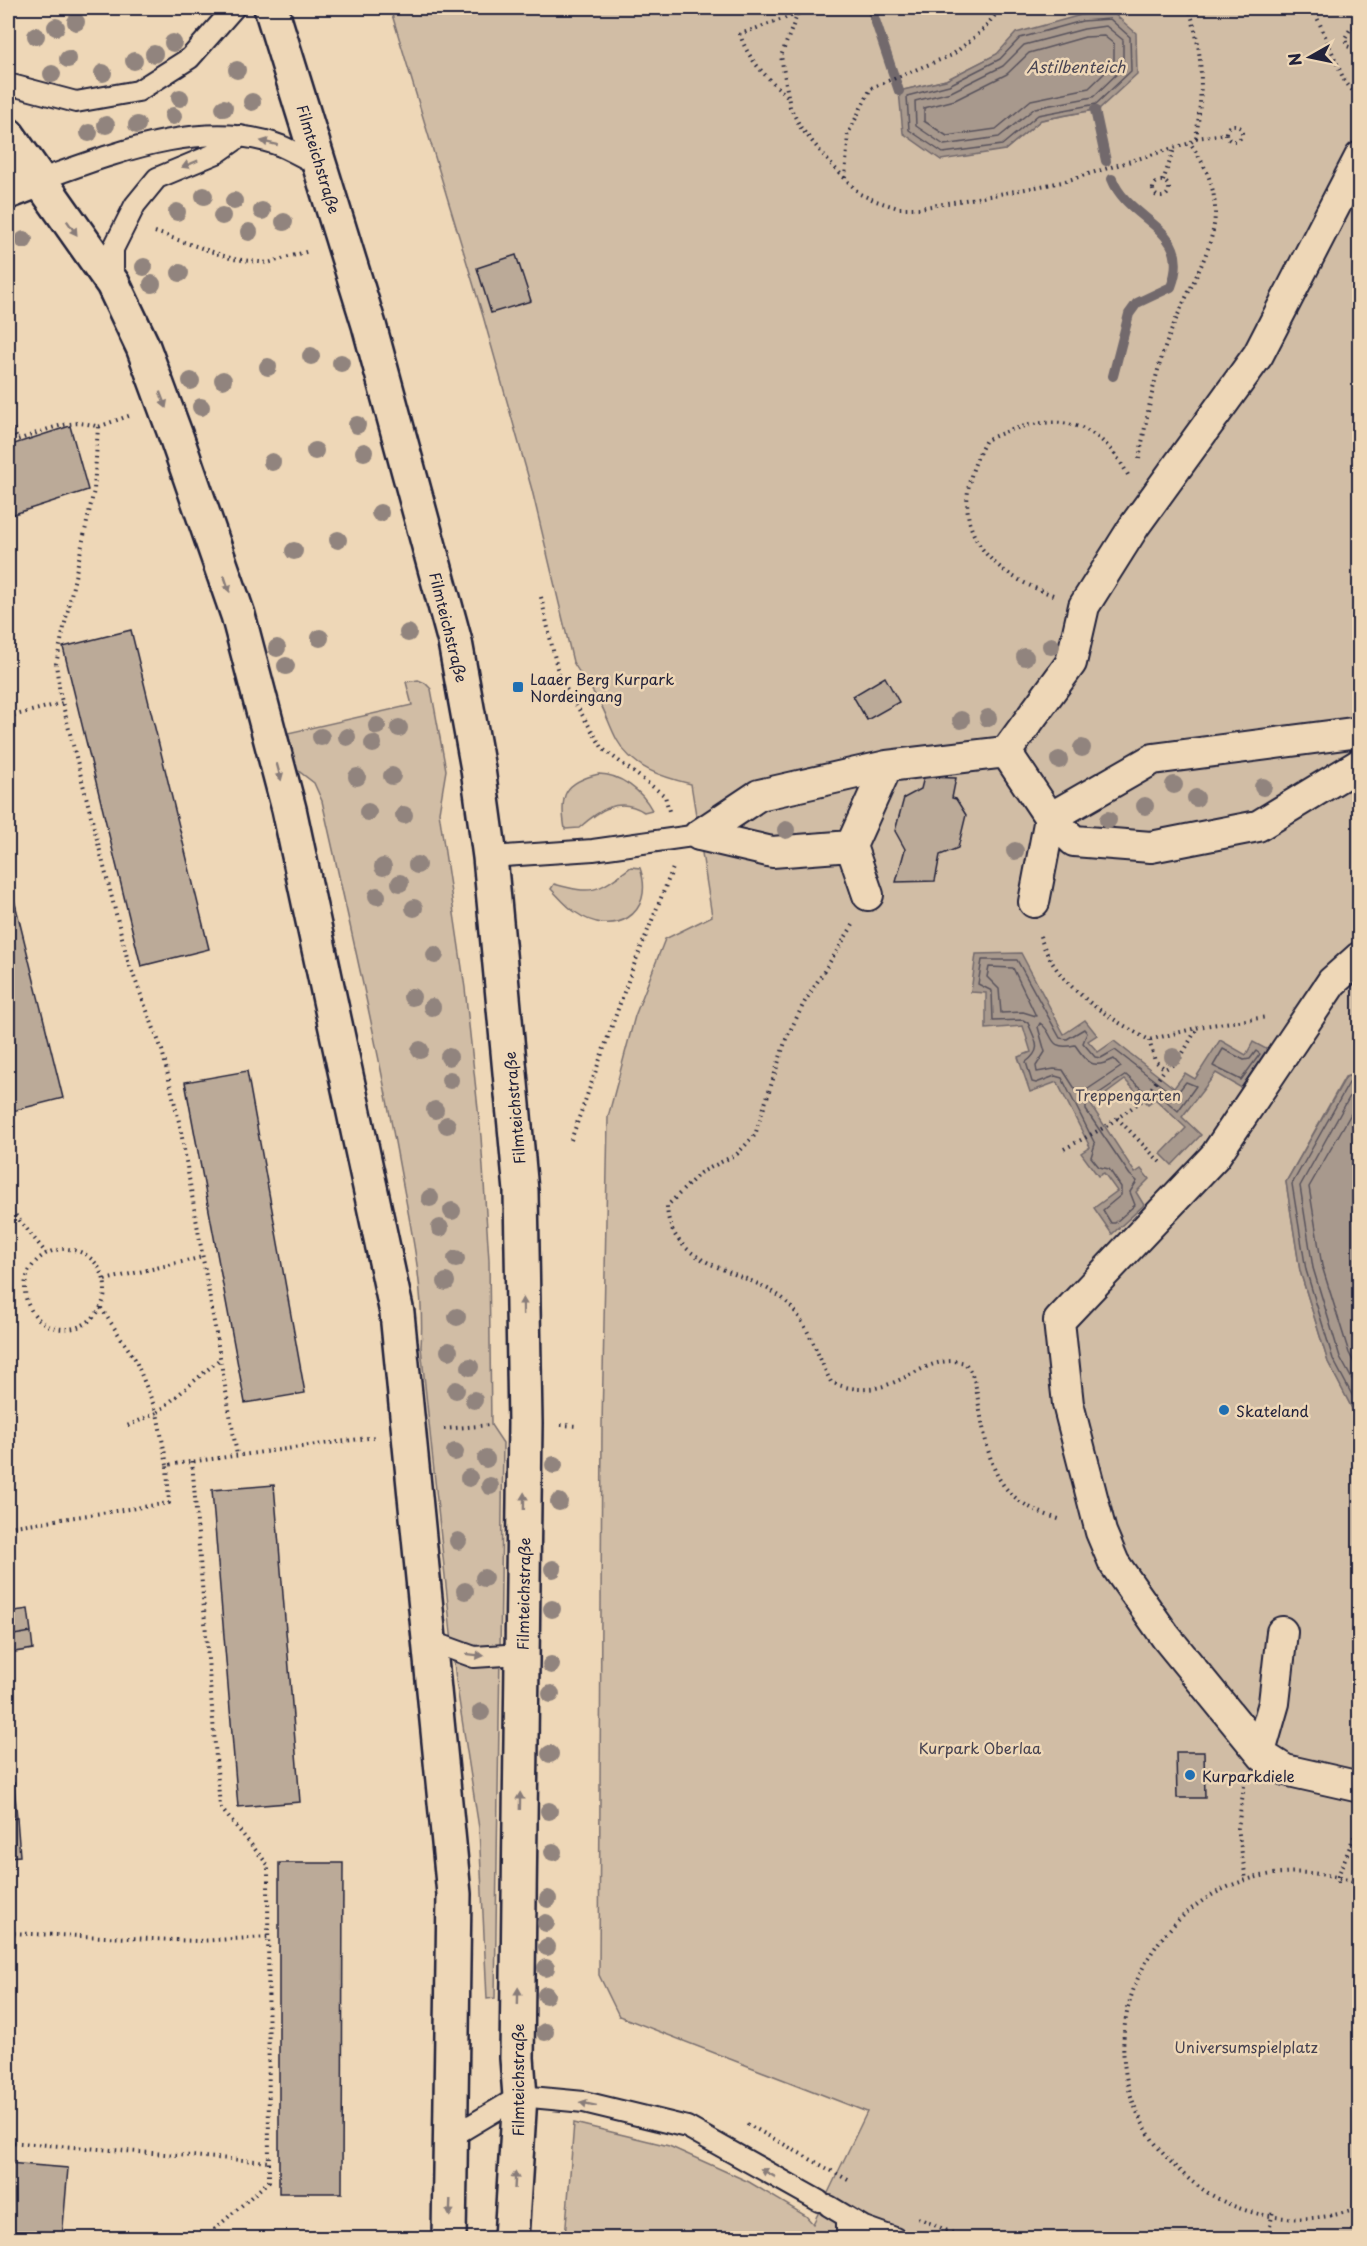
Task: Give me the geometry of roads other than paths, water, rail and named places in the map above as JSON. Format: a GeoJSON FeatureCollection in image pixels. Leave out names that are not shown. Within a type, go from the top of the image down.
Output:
{"type":"FeatureCollection","features":[{"type":"Feature","properties":{"kind":"street","name":"Filmteichstraße"},"geometry":{"type":"LineString","coordinates":[[272,8],[369,325],[455,642],[478,769],[490,856],[521,1191],[525,1423],[517,2058],[520,2096],[511,2238]]}},
{"type":"Feature","properties":{"kind":"street"},"geometry":{"type":"LineString","coordinates":[[8,135],[113,284],[143,348],[170,418],[234,604],[289,808],[397,1313],[454,1894],[453,2136],[449,2238]]}},
{"type":"Feature","properties":{"kind":"street"},"geometry":{"type":"LineString","coordinates":[[699,835],[759,795],[887,766],[1006,752],[1071,663],[1084,606],[1135,525],[1257,355],[1359,158]]}},
{"type":"Feature","properties":{"kind":"street"},"geometry":{"type":"LineString","coordinates":[[8,192],[39,180]]}},
{"type":"Feature","properties":{"kind":"street"},"geometry":{"type":"LineString","coordinates":[[1034,902],[1050,818],[1153,759],[1359,732]]}},
{"type":"Feature","properties":{"kind":"street"},"geometry":{"type":"LineString","coordinates":[[1006,752],[1050,818],[1074,841],[1152,847],[1258,826],[1359,764]]}},
{"type":"Feature","properties":{"kind":"street"},"geometry":{"type":"LineString","coordinates":[[868,895],[851,846],[887,766]]}},
{"type":"Feature","properties":{"kind":"street"},"geometry":{"type":"LineString","coordinates":[[699,835],[772,852],[851,846]]}},
{"type":"Feature","properties":{"kind":"street"},"geometry":{"type":"LineString","coordinates":[[1359,957],[1332,982],[1215,1156],[1059,1321],[1068,1404],[1101,1532],[1114,1563],[1166,1638],[1260,1752],[1285,1770],[1359,1787]]}},
{"type":"Feature","properties":{"kind":"street"},"geometry":{"type":"LineString","coordinates":[[1260,1752],[1274,1703],[1282,1632]]}},
{"type":"Feature","properties":{"kind":"lane"},"geometry":{"type":"LineString","coordinates":[[8,84],[76,102],[138,91],[190,58],[234,8]]}},
{"type":"Feature","properties":{"kind":"lane"},"geometry":{"type":"LineString","coordinates":[[39,180],[131,147],[195,137],[241,136],[280,146],[322,167]]}},
{"type":"Feature","properties":{"kind":"lane"},"geometry":{"type":"LineString","coordinates":[[113,284],[114,249],[135,205],[158,178],[217,153],[241,136]]}},
{"type":"Feature","properties":{"kind":"lane"},"geometry":{"type":"LineString","coordinates":[[490,856],[593,850],[699,835]]}},
{"type":"Feature","properties":{"kind":"lane"},"geometry":{"type":"LineString","coordinates":[[430,1641],[474,1657],[522,1654]]}},
{"type":"Feature","properties":{"kind":"lane"},"geometry":{"type":"LineString","coordinates":[[453,2136],[520,2096],[584,2102],[687,2127],[864,2227],[895,2238]]}},
{"type":"Feature","properties":{"kind":"lane"},"geometry":{"type":"LineString","coordinates":[[847,2217],[847,2238]]}},
{"type":"Feature","properties":{"kind":"water","name":"Astilbenteich"},"geometry":{"type":"Polygon","coordinates":[[[1112,12],[1136,33],[1137,74],[1099,109],[1041,120],[1005,150],[941,160],[903,133],[899,91],[946,80],[997,54],[1016,33],[1081,15],[1112,12]]]}},
{"type":"Feature","properties":{"kind":"water"},"geometry":{"type":"Polygon","coordinates":[[[1021,953],[1064,1034],[1085,1020],[1097,1035],[1088,1041],[1098,1052],[1114,1041],[1174,1088],[1185,1073],[1195,1079],[1220,1040],[1246,1055],[1253,1042],[1270,1051],[1245,1090],[1216,1073],[1182,1117],[1201,1135],[1172,1165],[1161,1154],[1186,1128],[1155,1099],[1148,1104],[1125,1080],[1091,1105],[1135,1173],[1141,1169],[1149,1179],[1136,1192],[1144,1205],[1112,1234],[1094,1208],[1117,1191],[1104,1173],[1098,1176],[1081,1153],[1090,1147],[1057,1082],[1030,1092],[1018,1057],[1031,1052],[1023,1026],[986,1029],[986,993],[971,992],[976,954],[1021,953]]]}},
{"type":"Feature","properties":{"kind":"water"},"geometry":{"type":"Polygon","coordinates":[[[1360,1073],[1359,1431],[1357,1418],[1328,1362],[1300,1271],[1286,1182],[1346,1077],[1360,1073]]]}},
{"type":"Feature","properties":{"kind":"waterway"},"geometry":{"type":"LineString","coordinates":[[871,8],[899,91]]}},
{"type":"Feature","properties":{"kind":"waterway"},"geometry":{"type":"LineString","coordinates":[[1095,110],[1106,161]]}},
{"type":"Feature","properties":{"kind":"waterway"},"geometry":{"type":"LineString","coordinates":[[1112,179],[1120,194],[1167,238],[1174,251],[1176,267],[1171,287],[1137,303],[1129,314],[1113,376]]}},
{"type":"Feature","properties":{"kind":"place","name":"Laaer Berg Kurpark Nordeingang"},"geometry":{"type":"Point","coordinates":[518,687]}},
{"type":"Feature","properties":{"kind":"place","name":"Skateland"},"geometry":{"type":"Point","coordinates":[1224,1410]}},
{"type":"Feature","properties":{"kind":"place","name":"Kurparkdiele"},"geometry":{"type":"Point","coordinates":[1190,1775]}},
{"type":"Feature","properties":{"kind":"park label","name":"Treppengarten"},"geometry":{"type":"Point","coordinates":[1128,1094]}},
{"type":"Feature","properties":{"kind":"park label","name":"Kurpark Oberlaa"},"geometry":{"type":"Point","coordinates":[980,1747]}},
{"type":"Feature","properties":{"kind":"park label","name":"Universumspielplatz"},"geometry":{"type":"Point","coordinates":[1246,2046]}}]}
